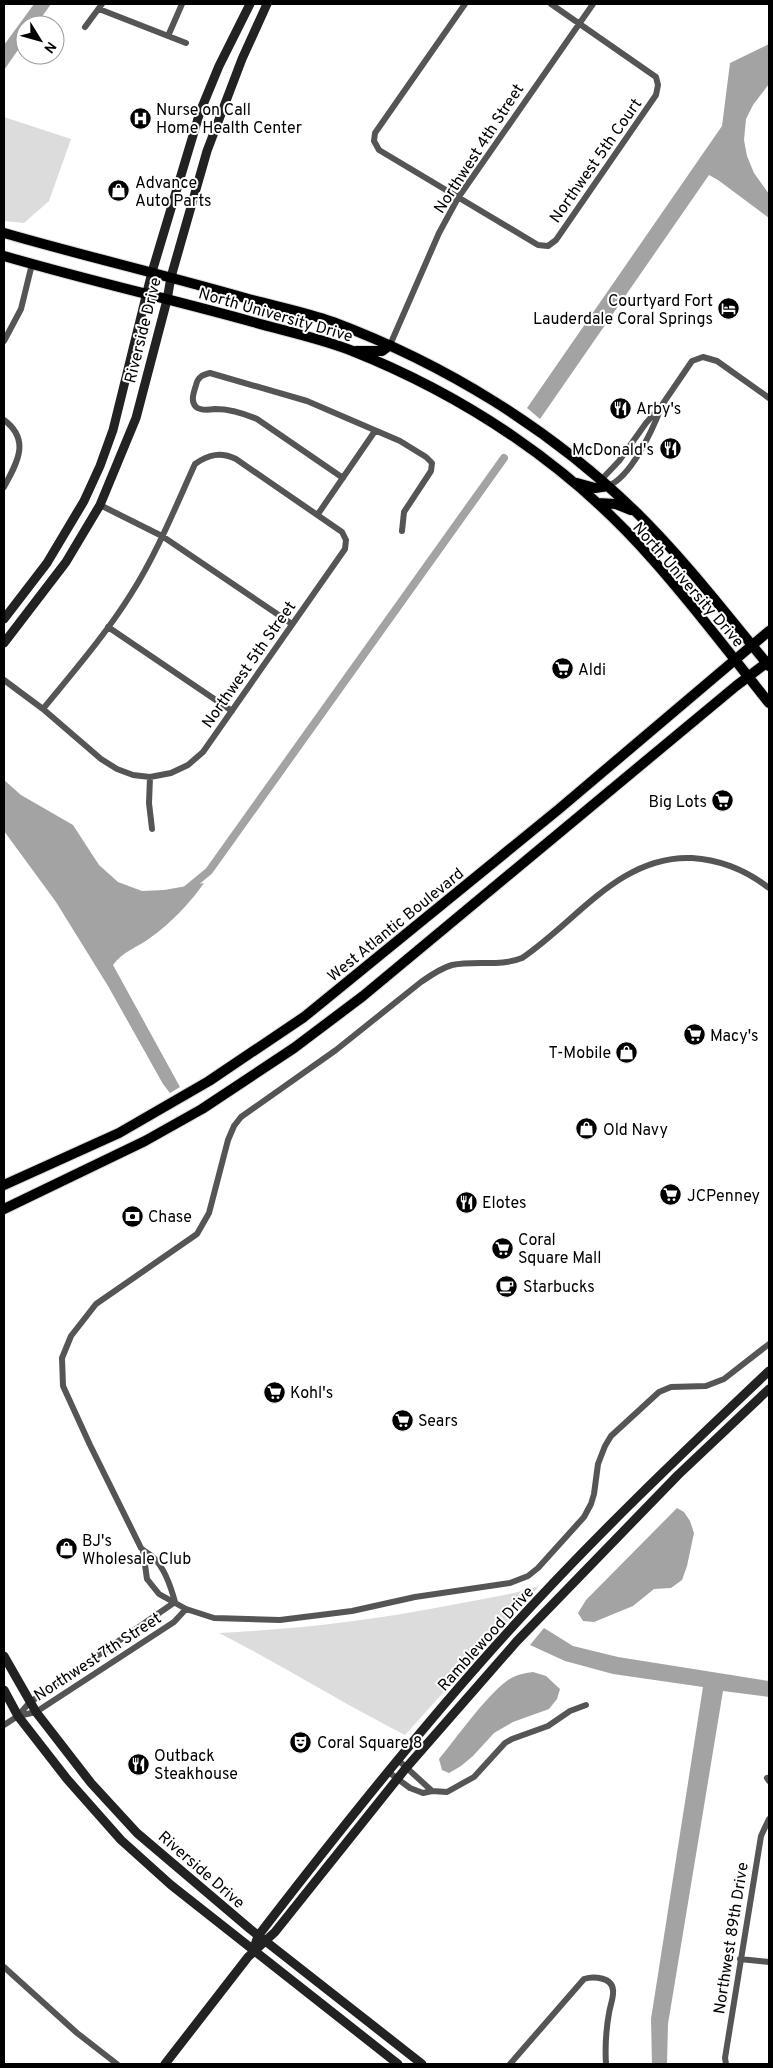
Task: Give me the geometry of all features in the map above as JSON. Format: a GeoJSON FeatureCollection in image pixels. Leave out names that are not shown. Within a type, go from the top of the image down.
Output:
{"type":"FeatureCollection","features":[{"type":"Feature","properties":{"kind":"main road","name":"North University Drive"},"geometry":{"type":"LineString","coordinates":[[4,233],[330,321],[390,345],[473,388],[542,434],[604,483],[636,512],[679,558],[768,663]]}},
{"type":"Feature","properties":{"kind":"main road","name":"North University Drive"},"geometry":{"type":"LineString","coordinates":[[4,256],[167,300],[182,302],[350,350],[462,404],[507,431],[572,480],[597,503],[653,560],[769,703]]}},
{"type":"Feature","properties":{"kind":"main road"},"geometry":{"type":"LineString","coordinates":[[350,350],[382,351],[390,345]]}},
{"type":"Feature","properties":{"kind":"main road"},"geometry":{"type":"LineString","coordinates":[[572,480],[594,488],[604,483]]}},
{"type":"Feature","properties":{"kind":"main road"},"geometry":{"type":"LineString","coordinates":[[597,503],[616,504],[636,512]]}},
{"type":"Feature","properties":{"kind":"main road","name":"West Atlantic Boulevard"},"geometry":{"type":"LineString","coordinates":[[4,1185],[119,1133],[192,1092],[269,1041],[332,995],[559,809],[734,659],[769,632]]}},
{"type":"Feature","properties":{"kind":"main road"},"geometry":{"type":"LineString","coordinates":[[4,1209],[89,1169],[180,1122],[294,1048],[363,996],[748,676],[768,663]]}},
{"type":"Feature","properties":{"kind":"street"},"geometry":{"type":"LineString","coordinates":[[168,36],[182,4]]}},
{"type":"Feature","properties":{"kind":"street","name":"Riverside Drive"},"geometry":{"type":"LineString","coordinates":[[4,619],[47,563],[84,501],[100,466],[113,430],[152,272],[200,112],[219,66],[250,4]]}},
{"type":"Feature","properties":{"kind":"street","name":"Riverside Drive"},"geometry":{"type":"LineString","coordinates":[[4,643],[66,562],[100,505],[136,418],[167,300],[171,277],[197,184],[218,120],[267,4]]}},
{"type":"Feature","properties":{"kind":"street"},"geometry":{"type":"LineString","coordinates":[[458,198],[379,150],[374,142],[375,133],[465,4]]}},
{"type":"Feature","properties":{"kind":"street"},"geometry":{"type":"LineString","coordinates":[[551,4],[579,23]]}},
{"type":"Feature","properties":{"kind":"street","name":"Northwest 4th Street"},"geometry":{"type":"LineString","coordinates":[[390,345],[439,233],[458,198],[592,4]]}},
{"type":"Feature","properties":{"kind":"street"},"geometry":{"type":"LineString","coordinates":[[84,28],[100,6],[186,43]]}},
{"type":"Feature","properties":{"kind":"street","name":"Northwest 5th Court"},"geometry":{"type":"LineString","coordinates":[[458,198],[538,245],[548,246],[556,240],[656,95],[658,85],[656,76],[579,23]]}},
{"type":"Feature","properties":{"kind":"street"},"geometry":{"type":"LineString","coordinates":[[4,341],[21,309],[32,264]]}},
{"type":"Feature","properties":{"kind":"street"},"geometry":{"type":"LineString","coordinates":[[604,483],[692,361],[704,357],[717,361],[769,398]]}},
{"type":"Feature","properties":{"kind":"street"},"geometry":{"type":"LineString","coordinates":[[343,478],[257,419],[242,412],[221,409],[202,410],[196,406],[192,400],[198,379],[210,373],[307,401],[400,441],[426,456],[432,463],[431,472],[404,512],[402,531]]}},
{"type":"Feature","properties":{"kind":"street"},"geometry":{"type":"LineString","coordinates":[[604,483],[617,482],[639,452],[654,425],[662,405]]}},
{"type":"Feature","properties":{"kind":"street"},"geometry":{"type":"LineString","coordinates":[[4,420],[11,425],[18,435],[20,446],[18,461],[4,487]]}},
{"type":"Feature","properties":{"kind":"street"},"geometry":{"type":"LineString","coordinates":[[43,708],[108,627],[131,594],[162,536],[195,464],[213,454],[226,454],[318,514],[374,431]]}},
{"type":"Feature","properties":{"kind":"street"},"geometry":{"type":"LineString","coordinates":[[100,505],[162,536],[292,624]]}},
{"type":"Feature","properties":{"kind":"street","name":"Northwest 5th Street"},"geometry":{"type":"LineString","coordinates":[[150,778],[172,773],[188,765],[203,752],[345,549],[346,540],[342,532],[318,514]]}},
{"type":"Feature","properties":{"kind":"street"},"geometry":{"type":"LineString","coordinates":[[108,627],[232,711]]}},
{"type":"Feature","properties":{"kind":"street"},"geometry":{"type":"LineString","coordinates":[[4,680],[43,708],[101,760],[133,776],[150,778],[149,803],[152,829]]}},
{"type":"Feature","properties":{"kind":"street"},"geometry":{"type":"LineString","coordinates":[[769,888],[744,871],[718,862],[705,859],[672,859],[643,867],[615,882],[522,958],[506,962],[468,963],[451,966],[436,972],[421,982],[336,1050],[241,1117],[234,1126],[228,1140],[209,1213],[197,1234],[96,1304],[71,1336],[62,1358],[63,1386],[143,1551],[147,1578],[159,1594],[186,1609],[214,1618],[280,1620],[352,1611],[414,1597],[516,1581],[538,1568],[584,1516],[591,1504],[598,1464],[604,1446],[611,1436],[659,1392],[671,1387],[706,1386],[724,1379],[769,1344]]}},
{"type":"Feature","properties":{"kind":"street","name":"Ramblewood Drive"},"geometry":{"type":"LineString","coordinates":[[253,1951],[258,1936],[387,1771],[506,1634],[668,1466],[769,1371]]}},
{"type":"Feature","properties":{"kind":"street","name":"Ramblewood Drive"},"geometry":{"type":"LineString","coordinates":[[165,2064],[253,1951],[267,1941],[406,1768],[517,1641],[682,1471],[769,1389]]}},
{"type":"Feature","properties":{"kind":"street"},"geometry":{"type":"LineString","coordinates":[[143,1551],[154,1558],[164,1572],[175,1602]]}},
{"type":"Feature","properties":{"kind":"street","name":"Northwest 7th Street"},"geometry":{"type":"LineString","coordinates":[[4,1725],[18,1716],[29,1702],[175,1602]]}},
{"type":"Feature","properties":{"kind":"street","name":"Northwest 7th Street"},"geometry":{"type":"LineString","coordinates":[[18,1716],[36,1712],[174,1622],[186,1609]]}},
{"type":"Feature","properties":{"kind":"street","name":"Riverside Drive"},"geometry":{"type":"LineString","coordinates":[[4,1656],[36,1712],[91,1783],[137,1833],[258,1936],[267,1941],[422,2064]]}},
{"type":"Feature","properties":{"kind":"street","name":"Riverside Drive"},"geometry":{"type":"LineString","coordinates":[[4,1690],[18,1716],[72,1786],[121,1840],[171,1885],[398,2064]]}},
{"type":"Feature","properties":{"kind":"street"},"geometry":{"type":"LineString","coordinates":[[387,1771],[410,1788],[422,1793],[432,1791],[447,1792],[474,1777],[512,1739],[548,1726],[570,1712],[586,1705]]}},
{"type":"Feature","properties":{"kind":"street"},"geometry":{"type":"LineString","coordinates":[[397,1759],[432,1791]]}},
{"type":"Feature","properties":{"kind":"street","name":"Northwest 89th Drive"},"geometry":{"type":"LineString","coordinates":[[726,2064],[740,1959],[761,1836],[769,1819]]}},
{"type":"Feature","properties":{"kind":"street"},"geometry":{"type":"LineString","coordinates":[[740,1959],[769,1962]]}},
{"type":"Feature","properties":{"kind":"street"},"geometry":{"type":"LineString","coordinates":[[4,1967],[77,2033],[117,2064]]}},
{"type":"Feature","properties":{"kind":"street"},"geometry":{"type":"LineString","coordinates":[[510,2064],[584,1979],[590,1977],[604,1980],[610,1984],[613,1990],[609,2014],[606,2064]]}},
{"type":"Feature","properties":{"kind":"shaded area"},"geometry":{"type":"Polygon","coordinates":[[[34,4],[51,4],[43,15],[26,15],[34,4]]]}},
{"type":"Feature","properties":{"kind":"shaded area"},"geometry":{"type":"Polygon","coordinates":[[[15,30],[15,54],[4,70],[4,45],[15,30]]]}},
{"type":"Feature","properties":{"kind":"shaded area"},"geometry":{"type":"Polygon","coordinates":[[[769,44],[769,84],[753,105],[746,119],[744,140],[747,156],[754,173],[769,194],[769,218],[709,175],[540,419],[527,408],[722,126],[730,63],[769,44]]]}},
{"type":"Feature","properties":{"kind":"shaded area"},"geometry":{"type":"Polygon","coordinates":[[[4,117],[71,139],[49,201],[24,223],[4,221],[4,117]]]}},
{"type":"Feature","properties":{"kind":"shaded area"},"geometry":{"type":"Polygon","coordinates":[[[4,780],[21,795],[73,825],[99,865],[118,882],[142,891],[164,890],[204,883],[173,919],[158,932],[125,953],[113,965],[180,1087],[170,1093],[163,1084],[108,986],[56,902],[4,831],[4,780]]]}},
{"type":"Feature","properties":{"kind":"shaded area"},"geometry":{"type":"Polygon","coordinates":[[[677,1508],[684,1512],[690,1521],[694,1533],[682,1580],[671,1588],[654,1589],[633,1606],[594,1622],[583,1621],[578,1613],[586,1600],[677,1508]]]}},
{"type":"Feature","properties":{"kind":"shaded area"},"geometry":{"type":"Polygon","coordinates":[[[539,1586],[405,1735],[219,1633],[305,1627],[389,1616],[492,1598],[539,1586]]]}},
{"type":"Feature","properties":{"kind":"shaded area"},"geometry":{"type":"Polygon","coordinates":[[[544,1628],[573,1646],[618,1657],[769,1681],[769,1697],[723,1691],[668,2024],[667,2064],[652,2064],[651,2019],[703,1687],[613,1674],[565,1661],[530,1645],[544,1628]]]}},
{"type":"Feature","properties":{"kind":"shaded area"},"geometry":{"type":"Polygon","coordinates":[[[533,1672],[546,1676],[560,1689],[557,1699],[549,1709],[513,1722],[494,1733],[461,1766],[449,1773],[442,1770],[439,1759],[490,1697],[511,1678],[533,1672]]]}},
{"type":"Feature","properties":{"kind":"waterway"},"geometry":{"type":"LineString","coordinates":[[186,890],[209,871],[504,458]]}},
{"type":"Feature","properties":{"kind":"place","name":"Nurse on Call Home Health Center"},"geometry":{"type":"Point","coordinates":[140,118]}},
{"type":"Feature","properties":{"kind":"place","name":"Advance Auto Parts"},"geometry":{"type":"Point","coordinates":[119,191]}},
{"type":"Feature","properties":{"kind":"place","name":"Courtyard Fort Lauderdale Coral Springs"},"geometry":{"type":"Point","coordinates":[729,309]}},
{"type":"Feature","properties":{"kind":"place","name":"Arby's"},"geometry":{"type":"Point","coordinates":[620,408]}},
{"type":"Feature","properties":{"kind":"place","name":"McDonald's"},"geometry":{"type":"Point","coordinates":[670,449]}},
{"type":"Feature","properties":{"kind":"place","name":"Aldi"},"geometry":{"type":"Point","coordinates":[562,669]}},
{"type":"Feature","properties":{"kind":"place","name":"Big Lots"},"geometry":{"type":"Point","coordinates":[723,801]}},
{"type":"Feature","properties":{"kind":"place","name":"Macy's"},"geometry":{"type":"Point","coordinates":[694,1035]}},
{"type":"Feature","properties":{"kind":"place","name":"T-Mobile"},"geometry":{"type":"Point","coordinates":[627,1052]}},
{"type":"Feature","properties":{"kind":"place","name":"Old Navy"},"geometry":{"type":"Point","coordinates":[587,1129]}},
{"type":"Feature","properties":{"kind":"place","name":"JCPenney"},"geometry":{"type":"Point","coordinates":[671,1195]}},
{"type":"Feature","properties":{"kind":"place","name":"Elotes"},"geometry":{"type":"Point","coordinates":[466,1202]}},
{"type":"Feature","properties":{"kind":"place","name":"Chase"},"geometry":{"type":"Point","coordinates":[132,1216]}},
{"type":"Feature","properties":{"kind":"place","name":"Coral Square Mall"},"geometry":{"type":"Point","coordinates":[502,1248]}},
{"type":"Feature","properties":{"kind":"place","name":"Starbucks"},"geometry":{"type":"Point","coordinates":[507,1286]}},
{"type":"Feature","properties":{"kind":"place","name":"Kohl's"},"geometry":{"type":"Point","coordinates":[274,1392]}},
{"type":"Feature","properties":{"kind":"place","name":"Sears"},"geometry":{"type":"Point","coordinates":[402,1420]}},
{"type":"Feature","properties":{"kind":"place","name":"BJ's Wholesale Club"},"geometry":{"type":"Point","coordinates":[66,1549]}},
{"type":"Feature","properties":{"kind":"place","name":"Coral Square 8"},"geometry":{"type":"Point","coordinates":[301,1742]}},
{"type":"Feature","properties":{"kind":"place","name":"Outback Steakhouse"},"geometry":{"type":"Point","coordinates":[138,1764]}}]}
